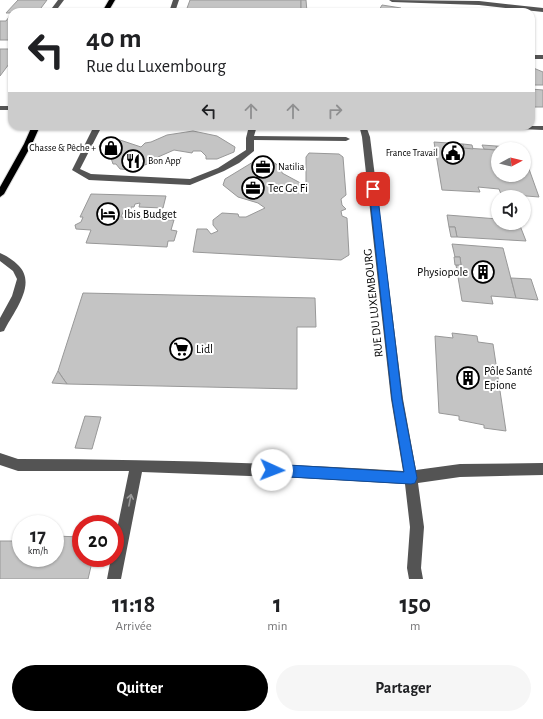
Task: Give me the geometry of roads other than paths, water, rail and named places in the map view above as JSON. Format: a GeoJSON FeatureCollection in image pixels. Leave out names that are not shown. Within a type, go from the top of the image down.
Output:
{"type":"FeatureCollection","features":[{"type":"Feature","properties":{"kind":"main road"},"geometry":{"type":"LineString","coordinates":[[0,194],[34,130]]}},
{"type":"Feature","properties":{"kind":"street"},"geometry":{"type":"LineString","coordinates":[[392,0],[480,3],[525,8]]}},
{"type":"Feature","properties":{"kind":"street"},"geometry":{"type":"LineString","coordinates":[[96,130],[76,170],[89,177],[190,182],[203,178],[242,157],[250,151],[250,138],[252,130]]}},
{"type":"Feature","properties":{"kind":"street","name":"RUE DU LUXEMBOURG"},"geometry":{"type":"LineString","coordinates":[[363,130],[367,143],[397,399],[411,478],[417,527],[414,568],[416,579]]}},
{"type":"Feature","properties":{"kind":"street"},"geometry":{"type":"LineString","coordinates":[[250,138],[346,139]]}},
{"type":"Feature","properties":{"kind":"street"},"geometry":{"type":"LineString","coordinates":[[0,257],[15,267],[22,278],[21,286],[0,328]]}},
{"type":"Feature","properties":{"kind":"street"},"geometry":{"type":"LineString","coordinates":[[0,459],[18,465],[137,465],[301,471],[411,478],[426,474],[470,470],[543,469]]}},
{"type":"Feature","properties":{"kind":"street"},"geometry":{"type":"LineString","coordinates":[[114,579],[137,465]]}},
{"type":"Feature","properties":{"kind":"place","name":"Chasse & Pêche +"},"geometry":{"type":"Point","coordinates":[111,148]}},
{"type":"Feature","properties":{"kind":"place","name":"France Travail"},"geometry":{"type":"Point","coordinates":[453,153]}},
{"type":"Feature","properties":{"kind":"place","name":"Bon App'"},"geometry":{"type":"Point","coordinates":[133,161]}},
{"type":"Feature","properties":{"kind":"place","name":"Natilia"},"geometry":{"type":"Point","coordinates":[263,167]}},
{"type":"Feature","properties":{"kind":"place","name":"Tec Ge Fi"},"geometry":{"type":"Point","coordinates":[253,188]}},
{"type":"Feature","properties":{"kind":"place","name":"Ibis Budget"},"geometry":{"type":"Point","coordinates":[108,214]}},
{"type":"Feature","properties":{"kind":"place","name":"Physiopole"},"geometry":{"type":"Point","coordinates":[483,272]}},
{"type":"Feature","properties":{"kind":"place","name":"Lidl"},"geometry":{"type":"Point","coordinates":[181,349]}},
{"type":"Feature","properties":{"kind":"place","name":"Pôle Santé Epione"},"geometry":{"type":"Point","coordinates":[468,378]}}]}
